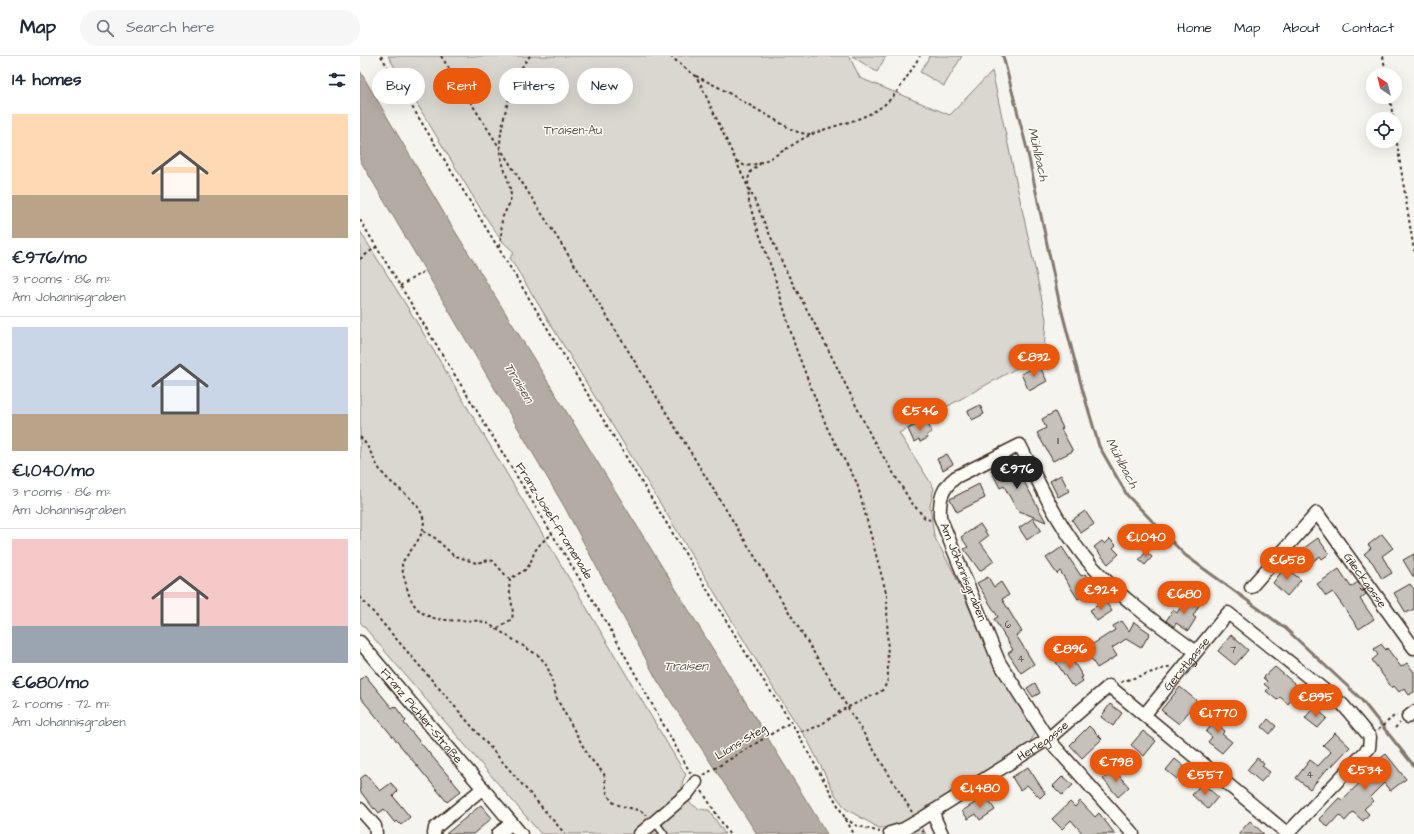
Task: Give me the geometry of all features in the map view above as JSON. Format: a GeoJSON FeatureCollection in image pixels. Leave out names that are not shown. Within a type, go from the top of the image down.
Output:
{"type":"FeatureCollection","features":[{"type":"Feature","properties":{"kind":"street","name":"Am Johannisgraben"},"geometry":{"type":"LineString","coordinates":[[1133,834],[1048,739],[999,662],[940,517],[940,500],[947,484],[956,477],[1020,445],[1052,510],[1092,565],[1141,612],[1191,656]]}},
{"type":"Feature","properties":{"kind":"street","name":"Gileckgasse"},"geometry":{"type":"LineString","coordinates":[[1251,587],[1317,513],[1414,648]]}},
{"type":"Feature","properties":{"kind":"street","name":"Gerstlgasse"},"geometry":{"type":"LineString","coordinates":[[1145,714],[1191,656],[1228,613],[1343,706],[1370,737]]}},
{"type":"Feature","properties":{"kind":"street","name":"Franz Pichler-Straße"},"geometry":{"type":"LineString","coordinates":[[360,642],[521,834]]}},
{"type":"Feature","properties":{"kind":"street","name":"Herlegasse"},"geometry":{"type":"LineString","coordinates":[[890,834],[904,829],[934,811],[1048,739],[1109,686]]}},
{"type":"Feature","properties":{"kind":"street"},"geometry":{"type":"LineString","coordinates":[[1109,686],[1145,714],[1287,834],[1369,748],[1370,737]]}},
{"type":"Feature","properties":{"kind":"street"},"geometry":{"type":"LineString","coordinates":[[640,834],[687,794],[698,779]]}},
{"type":"Feature","properties":{"kind":"street"},"geometry":{"type":"LineString","coordinates":[[434,834],[435,828],[483,788]]}},
{"type":"Feature","properties":{"kind":"street"},"geometry":{"type":"LineString","coordinates":[[360,809],[375,826],[376,834]]}},
{"type":"Feature","properties":{"kind":"street"},"geometry":{"type":"LineString","coordinates":[[934,811],[935,819],[942,834]]}},
{"type":"Feature","properties":{"kind":"street"},"geometry":{"type":"LineString","coordinates":[[498,834],[512,823]]}},
{"type":"Feature","properties":{"kind":"lane"},"geometry":{"type":"LineString","coordinates":[[655,822],[664,834]]}},
{"type":"Feature","properties":{"kind":"path"},"geometry":{"type":"LineString","coordinates":[[381,56],[752,663],[791,722],[854,834]]}},
{"type":"Feature","properties":{"kind":"path"},"geometry":{"type":"LineString","coordinates":[[441,56],[592,292],[917,821]]}},
{"type":"Feature","properties":{"kind":"path"},"geometry":{"type":"LineString","coordinates":[[498,248],[501,240],[502,218],[511,199],[509,181],[500,149],[503,119],[516,77],[530,56]]}},
{"type":"Feature","properties":{"kind":"path"},"geometry":{"type":"LineString","coordinates":[[670,56],[695,76],[700,82],[786,271],[826,343],[872,438],[911,502],[925,518],[944,527]]}},
{"type":"Feature","properties":{"kind":"path"},"geometry":{"type":"LineString","coordinates":[[796,731],[809,730],[822,724],[847,708],[878,693],[887,685],[889,653],[887,596],[857,483],[828,430],[795,346],[774,275],[749,202],[748,186],[751,171],[761,163],[812,134],[858,120],[883,106],[896,92],[920,56]]}},
{"type":"Feature","properties":{"kind":"path"},"geometry":{"type":"LineString","coordinates":[[1383,56],[1385,68]]}},
{"type":"Feature","properties":{"kind":"path"},"geometry":{"type":"LineString","coordinates":[[695,76],[720,88],[789,128],[800,133],[812,134]]}},
{"type":"Feature","properties":{"kind":"path"},"geometry":{"type":"LineString","coordinates":[[1398,148],[1414,251]]}},
{"type":"Feature","properties":{"kind":"path"},"geometry":{"type":"LineString","coordinates":[[736,161],[744,166],[761,163]]}},
{"type":"Feature","properties":{"kind":"path","name":"Franz-Josef-Promenade"},"geometry":{"type":"LineString","coordinates":[[360,220],[609,627],[729,834]]}},
{"type":"Feature","properties":{"kind":"path"},"geometry":{"type":"LineString","coordinates":[[360,259],[376,247]]}},
{"type":"Feature","properties":{"kind":"path"},"geometry":{"type":"LineString","coordinates":[[400,286],[423,272]]}},
{"type":"Feature","properties":{"kind":"path"},"geometry":{"type":"LineString","coordinates":[[360,437],[383,475],[410,497],[418,506],[422,517],[423,531],[402,563],[408,592],[415,607],[424,615],[435,620],[480,621],[498,628],[506,636],[526,646],[545,663],[557,699],[589,757],[600,767],[604,774],[607,793],[611,800],[616,804],[641,811],[655,822]]}},
{"type":"Feature","properties":{"kind":"path"},"geometry":{"type":"LineString","coordinates":[[423,531],[435,538],[453,556],[476,563],[489,560],[493,561],[510,580]]}},
{"type":"Feature","properties":{"kind":"path"},"geometry":{"type":"LineString","coordinates":[[498,628],[512,619],[513,613],[510,598],[510,580],[515,574],[524,571],[529,566],[534,552],[541,542],[552,535]]}},
{"type":"Feature","properties":{"kind":"path"},"geometry":{"type":"LineString","coordinates":[[360,597],[565,834]]}},
{"type":"Feature","properties":{"kind":"path"},"geometry":{"type":"LineString","coordinates":[[1109,686],[1191,656]]}},
{"type":"Feature","properties":{"kind":"path"},"geometry":{"type":"LineString","coordinates":[[1370,737],[1394,716]]}},
{"type":"Feature","properties":{"kind":"path","name":"Lions-Steg"},"geometry":{"type":"LineString","coordinates":[[698,779],[791,722]]}},
{"type":"Feature","properties":{"kind":"path"},"geometry":{"type":"LineString","coordinates":[[844,818],[855,825],[872,831],[890,834]]}},
{"type":"Feature","properties":{"kind":"green space","name":"Traisen-Au"},"geometry":{"type":"Polygon","coordinates":[[[388,56],[849,56],[860,78],[950,115],[992,71],[1046,319],[1044,353],[899,433],[934,488],[930,506],[934,536],[954,573],[979,631],[1036,733],[1027,746],[974,781],[896,827],[879,828],[846,809],[836,796],[808,741],[775,691],[510,258],[514,252],[501,240],[483,213],[417,104],[425,104],[425,68],[395,68],[388,56]]]}},
{"type":"Feature","properties":{"kind":"green space"},"geometry":{"type":"Polygon","coordinates":[[[852,56],[886,56],[877,72],[852,56]]]}},
{"type":"Feature","properties":{"kind":"green space"},"geometry":{"type":"Polygon","coordinates":[[[930,56],[962,56],[944,86],[920,72],[930,56]]]}},
{"type":"Feature","properties":{"kind":"green space"},"geometry":{"type":"Polygon","coordinates":[[[360,231],[416,321],[686,775],[682,787],[687,799],[691,804],[697,807],[709,810],[725,834],[541,834],[360,622],[360,231]]]}},
{"type":"Feature","properties":{"kind":"green space"},"geometry":{"type":"Polygon","coordinates":[[[920,825],[926,834],[904,834],[920,825]]]}},
{"type":"Feature","properties":{"kind":"water","name":"Traisen"},"geometry":{"type":"Polygon","coordinates":[[[360,71],[372,91],[372,104],[379,104],[445,215],[827,834],[757,834],[657,680],[564,506],[360,160],[360,71]]]}},
{"type":"Feature","properties":{"kind":"building"},"geometry":{"type":"Polygon","coordinates":[[[1039,365],[1047,381],[1029,391],[1021,374],[1039,365]]]}},
{"type":"Feature","properties":{"kind":"building"},"geometry":{"type":"Polygon","coordinates":[[[980,405],[984,414],[972,420],[968,411],[980,405]]]}},
{"type":"Feature","properties":{"kind":"building"},"geometry":{"type":"Polygon","coordinates":[[[1055,412],[1063,428],[1061,429],[1073,451],[1053,461],[1037,433],[1046,428],[1042,419],[1055,412]]]}},
{"type":"Feature","properties":{"kind":"building"},"geometry":{"type":"Polygon","coordinates":[[[926,420],[932,432],[927,435],[928,438],[920,442],[919,439],[914,442],[908,429],[926,420]]]}},
{"type":"Feature","properties":{"kind":"building"},"geometry":{"type":"Polygon","coordinates":[[[947,454],[953,464],[943,470],[937,459],[947,454]]]}},
{"type":"Feature","properties":{"kind":"building"},"geometry":{"type":"Polygon","coordinates":[[[1008,461],[1011,467],[1015,465],[1046,522],[1017,510],[1004,486],[1000,488],[991,470],[1008,461]]]}},
{"type":"Feature","properties":{"kind":"building"},"geometry":{"type":"Polygon","coordinates":[[[1061,475],[1069,491],[1058,497],[1050,481],[1061,475]]]}},
{"type":"Feature","properties":{"kind":"building"},"geometry":{"type":"Polygon","coordinates":[[[979,484],[985,498],[957,512],[950,499],[979,484]]]}},
{"type":"Feature","properties":{"kind":"building"},"geometry":{"type":"Polygon","coordinates":[[[1085,511],[1094,524],[1081,533],[1072,520],[1085,511]]]}},
{"type":"Feature","properties":{"kind":"building"},"geometry":{"type":"Polygon","coordinates":[[[1033,518],[1041,530],[1027,540],[1019,528],[1033,518]]]}},
{"type":"Feature","properties":{"kind":"building"},"geometry":{"type":"Polygon","coordinates":[[[980,524],[988,536],[980,542],[994,561],[980,571],[964,549],[968,547],[961,537],[980,524]]]}},
{"type":"Feature","properties":{"kind":"building"},"geometry":{"type":"Polygon","coordinates":[[[1382,534],[1393,548],[1382,556],[1392,573],[1382,579],[1373,563],[1364,554],[1371,548],[1368,545],[1382,534]]]}},
{"type":"Feature","properties":{"kind":"building"},"geometry":{"type":"Polygon","coordinates":[[[1318,538],[1329,554],[1322,559],[1320,556],[1309,564],[1300,551],[1318,538]]]}},
{"type":"Feature","properties":{"kind":"building"},"geometry":{"type":"Polygon","coordinates":[[[1110,539],[1116,545],[1113,548],[1119,554],[1108,564],[1094,547],[1102,541],[1105,544],[1110,539]]]}},
{"type":"Feature","properties":{"kind":"building"},"geometry":{"type":"Polygon","coordinates":[[[1062,547],[1081,576],[1085,574],[1095,589],[1078,599],[1060,571],[1057,574],[1046,558],[1062,547]]]}},
{"type":"Feature","properties":{"kind":"building"},"geometry":{"type":"Polygon","coordinates":[[[1146,552],[1152,557],[1145,565],[1139,560],[1146,552]]]}},
{"type":"Feature","properties":{"kind":"building"},"geometry":{"type":"Polygon","coordinates":[[[1414,554],[1414,578],[1403,560],[1414,554]]]}},
{"type":"Feature","properties":{"kind":"building"},"geometry":{"type":"Polygon","coordinates":[[[1285,567],[1301,580],[1287,596],[1273,583],[1285,567]]]}},
{"type":"Feature","properties":{"kind":"building"},"geometry":{"type":"Polygon","coordinates":[[[1339,569],[1351,587],[1358,582],[1366,594],[1360,599],[1374,619],[1359,629],[1333,592],[1326,596],[1317,584],[1339,569]]]}},
{"type":"Feature","properties":{"kind":"building"},"geometry":{"type":"Polygon","coordinates":[[[988,577],[994,587],[1001,582],[1009,595],[1002,599],[1022,632],[1016,635],[1034,664],[1021,673],[1008,653],[1013,650],[994,619],[998,617],[977,583],[988,577]]]}},
{"type":"Feature","properties":{"kind":"building"},"geometry":{"type":"Polygon","coordinates":[[[1410,584],[1414,589],[1414,609],[1406,613],[1394,593],[1410,584]]]}},
{"type":"Feature","properties":{"kind":"building"},"geometry":{"type":"Polygon","coordinates":[[[1187,597],[1199,605],[1193,616],[1196,618],[1188,631],[1176,623],[1174,627],[1166,621],[1173,610],[1177,613],[1187,597]]]}},
{"type":"Feature","properties":{"kind":"building"},"geometry":{"type":"Polygon","coordinates":[[[1105,601],[1112,611],[1097,621],[1090,610],[1105,601]]]}},
{"type":"Feature","properties":{"kind":"building"},"geometry":{"type":"Polygon","coordinates":[[[1122,621],[1129,631],[1134,622],[1150,633],[1141,648],[1126,639],[1112,648],[1117,656],[1097,668],[1085,649],[1115,630],[1113,626],[1122,621]]]}},
{"type":"Feature","properties":{"kind":"building"},"geometry":{"type":"Polygon","coordinates":[[[1231,635],[1248,650],[1235,665],[1218,651],[1231,635]]]}},
{"type":"Feature","properties":{"kind":"building"},"geometry":{"type":"Polygon","coordinates":[[[1381,644],[1386,650],[1387,648],[1401,667],[1407,663],[1414,672],[1414,692],[1409,695],[1404,688],[1399,692],[1394,686],[1392,688],[1372,660],[1378,655],[1374,649],[1381,644]]]}},
{"type":"Feature","properties":{"kind":"building"},"geometry":{"type":"Polygon","coordinates":[[[1069,654],[1083,677],[1081,678],[1083,681],[1074,687],[1072,684],[1071,685],[1056,662],[1069,654]]]}},
{"type":"Feature","properties":{"kind":"building"},"geometry":{"type":"Polygon","coordinates":[[[1275,667],[1307,694],[1311,689],[1318,695],[1308,707],[1294,696],[1288,704],[1280,697],[1277,700],[1266,691],[1269,688],[1264,684],[1267,681],[1263,678],[1275,667]]]}},
{"type":"Feature","properties":{"kind":"building"},"geometry":{"type":"Polygon","coordinates":[[[365,675],[392,708],[395,706],[406,721],[404,723],[461,791],[447,802],[360,697],[360,680],[365,675]]]}},
{"type":"Feature","properties":{"kind":"building"},"geometry":{"type":"Polygon","coordinates":[[[1035,683],[1040,693],[1033,697],[1027,688],[1035,683]]]}},
{"type":"Feature","properties":{"kind":"building"},"geometry":{"type":"Polygon","coordinates":[[[1180,687],[1197,701],[1179,724],[1161,710],[1180,687]]]}},
{"type":"Feature","properties":{"kind":"building"},"geometry":{"type":"Polygon","coordinates":[[[1110,704],[1122,713],[1113,726],[1101,717],[1110,704]]]}},
{"type":"Feature","properties":{"kind":"building"},"geometry":{"type":"Polygon","coordinates":[[[1314,707],[1327,718],[1318,728],[1305,718],[1314,707]]]}},
{"type":"Feature","properties":{"kind":"building"},"geometry":{"type":"Polygon","coordinates":[[[1216,714],[1225,721],[1220,727],[1225,731],[1222,734],[1232,742],[1222,753],[1208,742],[1212,737],[1206,732],[1211,726],[1208,724],[1216,714]]]}},
{"type":"Feature","properties":{"kind":"building"},"geometry":{"type":"Polygon","coordinates":[[[1268,719],[1276,726],[1270,734],[1262,727],[1268,719]]]}},
{"type":"Feature","properties":{"kind":"building"},"geometry":{"type":"Polygon","coordinates":[[[1089,726],[1102,739],[1082,758],[1070,745],[1089,726]]]}},
{"type":"Feature","properties":{"kind":"building"},"geometry":{"type":"Polygon","coordinates":[[[1143,731],[1156,741],[1144,756],[1131,745],[1143,731]]]}},
{"type":"Feature","properties":{"kind":"building"},"geometry":{"type":"Polygon","coordinates":[[[1335,733],[1350,747],[1329,769],[1328,768],[1310,789],[1296,778],[1310,760],[1318,766],[1331,752],[1323,745],[1335,733]]]}},
{"type":"Feature","properties":{"kind":"building"},"geometry":{"type":"Polygon","coordinates":[[[1119,751],[1124,757],[1117,764],[1112,757],[1119,751]]]}},
{"type":"Feature","properties":{"kind":"building"},"geometry":{"type":"Polygon","coordinates":[[[1386,754],[1406,779],[1390,791],[1384,783],[1370,797],[1373,801],[1364,809],[1369,814],[1363,821],[1353,812],[1345,821],[1339,815],[1328,827],[1319,819],[1339,798],[1342,800],[1371,772],[1365,764],[1374,757],[1377,761],[1386,754]]]}},
{"type":"Feature","properties":{"kind":"building"},"geometry":{"type":"Polygon","coordinates":[[[1257,758],[1264,763],[1262,766],[1270,772],[1261,782],[1247,770],[1257,758]]]}},
{"type":"Feature","properties":{"kind":"building"},"geometry":{"type":"Polygon","coordinates":[[[1175,759],[1186,768],[1177,779],[1166,770],[1175,759]]]}},
{"type":"Feature","properties":{"kind":"building"},"geometry":{"type":"Polygon","coordinates":[[[1028,767],[1045,793],[1040,798],[1027,785],[1020,790],[1012,777],[1028,767]]]}},
{"type":"Feature","properties":{"kind":"building"},"geometry":{"type":"Polygon","coordinates":[[[1114,770],[1129,787],[1118,797],[1103,779],[1114,770]]]}},
{"type":"Feature","properties":{"kind":"building"},"geometry":{"type":"Polygon","coordinates":[[[366,774],[380,791],[391,783],[398,791],[393,796],[410,817],[401,825],[397,821],[395,823],[384,809],[379,813],[375,808],[374,809],[360,791],[360,779],[366,774]]]}},
{"type":"Feature","properties":{"kind":"building"},"geometry":{"type":"Polygon","coordinates":[[[1063,776],[1073,785],[1062,795],[1053,786],[1063,776]]]}},
{"type":"Feature","properties":{"kind":"building"},"geometry":{"type":"Polygon","coordinates":[[[1202,783],[1218,797],[1208,809],[1192,795],[1202,783]]]}},
{"type":"Feature","properties":{"kind":"building"},"geometry":{"type":"Polygon","coordinates":[[[986,796],[995,810],[980,820],[976,814],[968,819],[962,811],[986,796]]]}},
{"type":"Feature","properties":{"kind":"building"},"geometry":{"type":"Polygon","coordinates":[[[1080,801],[1095,817],[1099,813],[1115,834],[1083,834],[1071,820],[1062,829],[1052,819],[1070,802],[1075,807],[1080,801]]]}},
{"type":"Feature","properties":{"kind":"building"},"geometry":{"type":"Polygon","coordinates":[[[481,805],[492,818],[473,834],[446,834],[481,805]]]}},
{"type":"Feature","properties":{"kind":"building"},"geometry":{"type":"Polygon","coordinates":[[[1250,821],[1264,834],[1238,834],[1250,821]]]}},
{"type":"Feature","properties":{"kind":"waterway","name":"Mühlbach"},"geometry":{"type":"LineString","coordinates":[[1003,56],[1027,149],[1059,301],[1082,388],[1099,446],[1127,495],[1185,555],[1285,628],[1360,698],[1414,766]]}}]}
